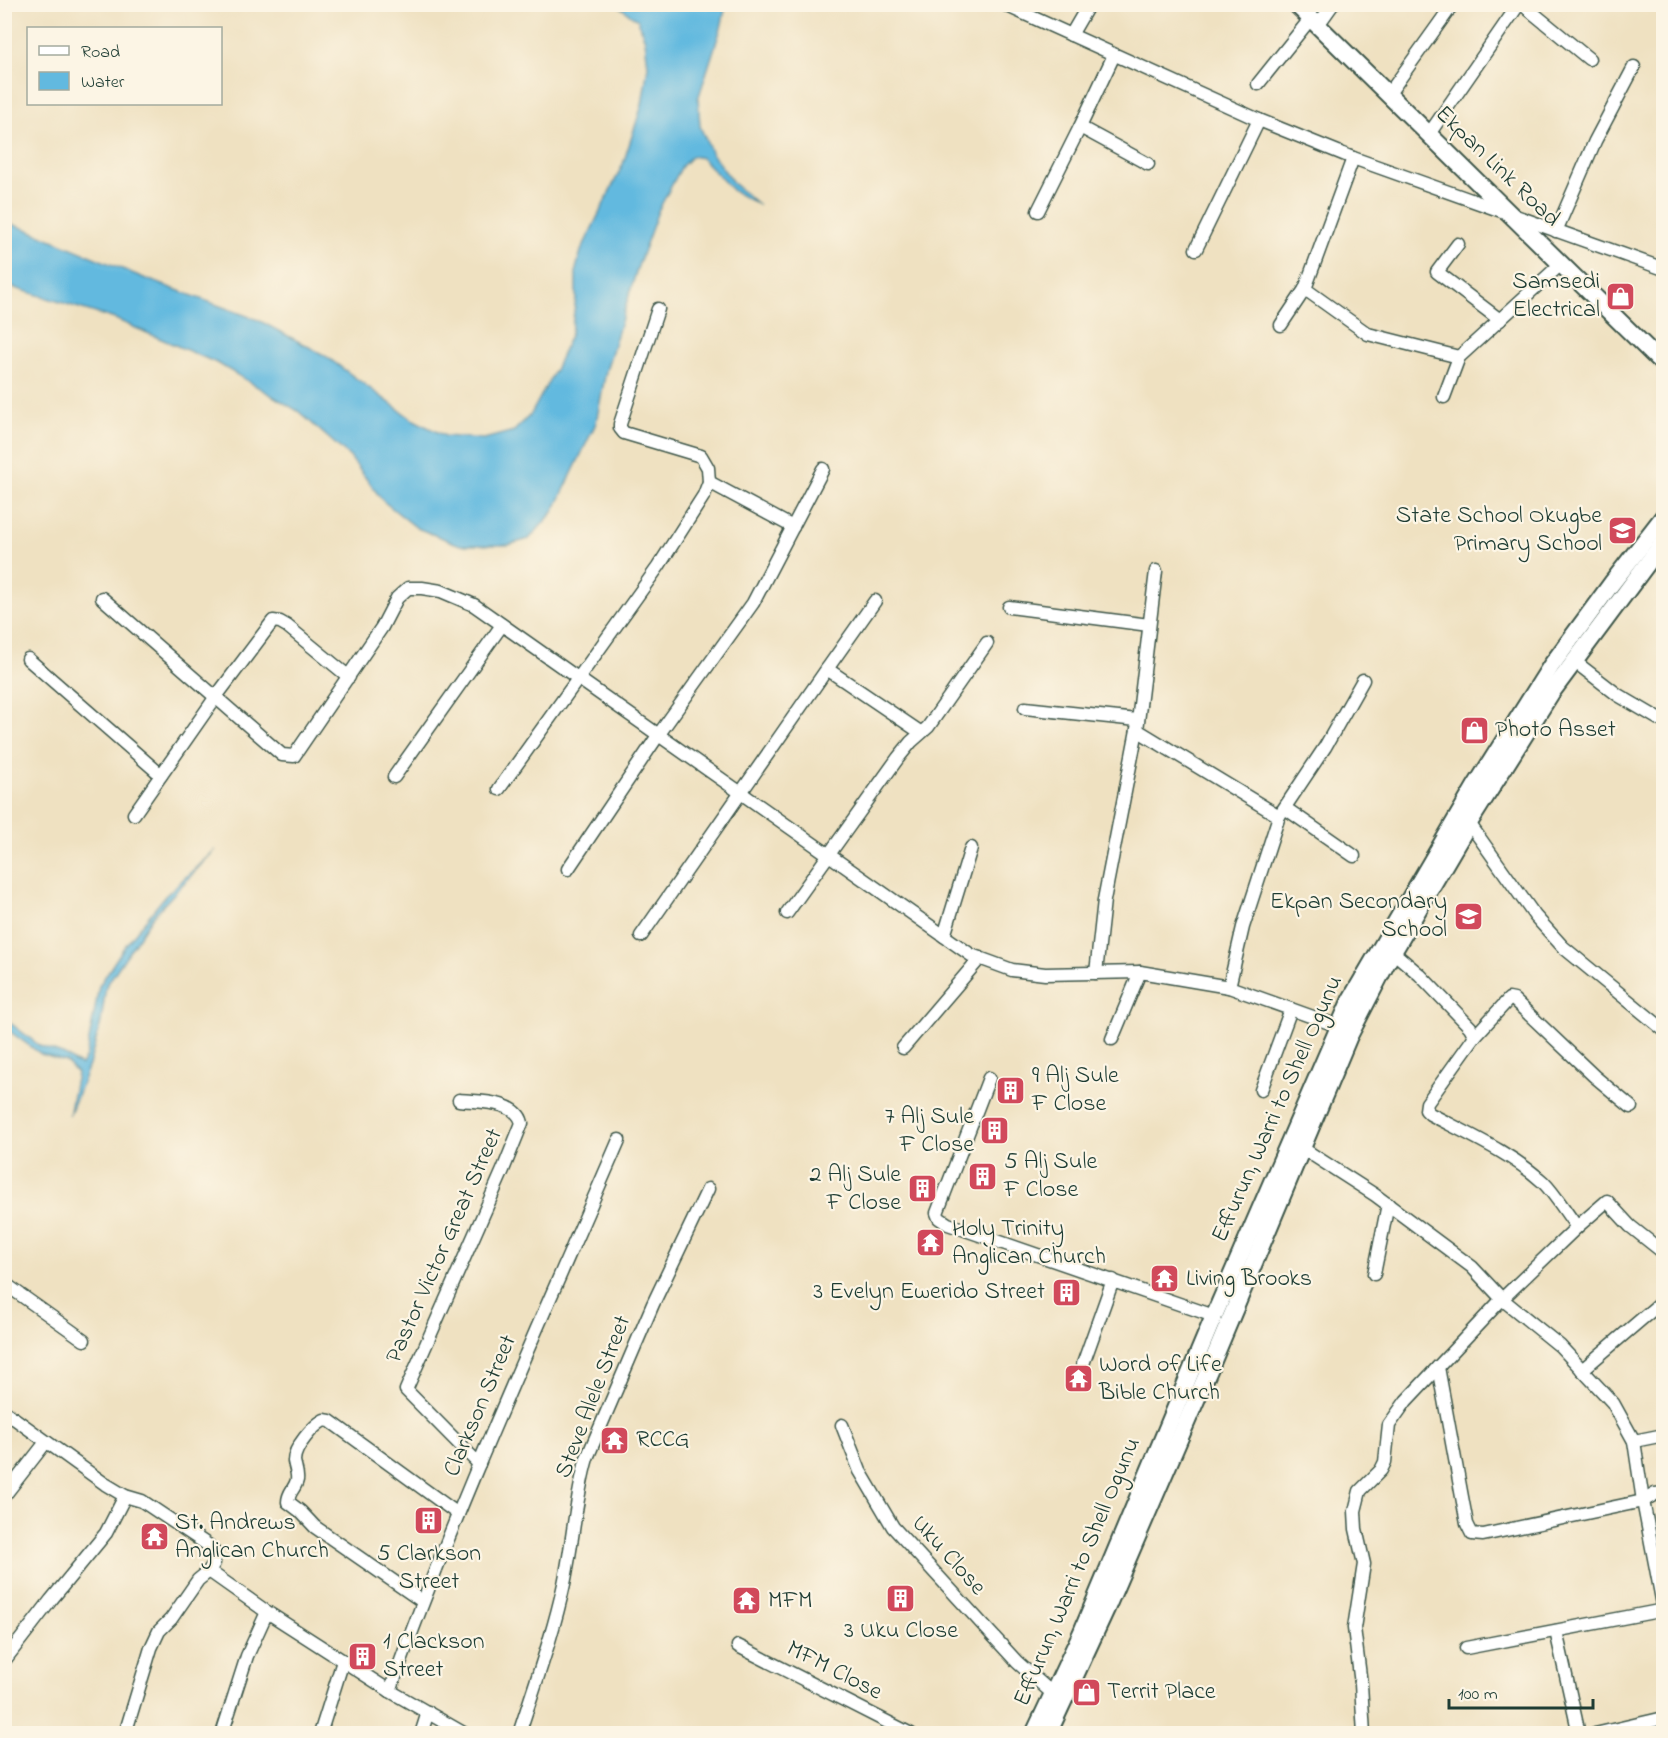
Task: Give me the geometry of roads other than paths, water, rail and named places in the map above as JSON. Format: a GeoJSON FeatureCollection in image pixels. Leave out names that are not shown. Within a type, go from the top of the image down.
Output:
{"type":"FeatureCollection","features":[{"type":"Feature","properties":{"kind":"main road","name":"Ekpan Link Road"},"geometry":{"type":"LineString","coordinates":[[1296,4],[1664,364]]}},
{"type":"Feature","properties":{"kind":"main road","name":"Effurun, Warri to Shell Ogunu"},"geometry":{"type":"LineString","coordinates":[[1048,1734],[1106,1609],[1204,1360],[1214,1316],[1338,1026],[1365,973],[1475,787],[1551,666],[1664,516]]}},
{"type":"Feature","properties":{"kind":"main road","name":"Effurun, Warri to Shell Ogunu"},"geometry":{"type":"LineString","coordinates":[[1034,1734],[1302,1148],[1348,1036],[1393,952],[1469,823],[1545,702],[1664,541]]}},
{"type":"Feature","properties":{"kind":"street"},"geometry":{"type":"LineString","coordinates":[[1003,4],[1259,120],[1353,158],[1664,269]]}},
{"type":"Feature","properties":{"kind":"street"},"geometry":{"type":"LineString","coordinates":[[1071,35],[1089,4]]}},
{"type":"Feature","properties":{"kind":"street"},"geometry":{"type":"LineString","coordinates":[[1258,84],[1333,4]]}},
{"type":"Feature","properties":{"kind":"street"},"geometry":{"type":"LineString","coordinates":[[1388,95],[1453,4]]}},
{"type":"Feature","properties":{"kind":"street"},"geometry":{"type":"LineString","coordinates":[[1429,134],[1521,4],[1589,59]]}},
{"type":"Feature","properties":{"kind":"street"},"geometry":{"type":"LineString","coordinates":[[1038,211],[1114,55]]}},
{"type":"Feature","properties":{"kind":"street"},"geometry":{"type":"LineString","coordinates":[[1556,231],[1595,141],[1634,67]]}},
{"type":"Feature","properties":{"kind":"street"},"geometry":{"type":"LineString","coordinates":[[1196,249],[1259,120]]}},
{"type":"Feature","properties":{"kind":"street"},"geometry":{"type":"LineString","coordinates":[[1080,127],[1148,164]]}},
{"type":"Feature","properties":{"kind":"street"},"geometry":{"type":"LineString","coordinates":[[1281,325],[1305,289],[1353,158]]}},
{"type":"Feature","properties":{"kind":"street"},"geometry":{"type":"LineString","coordinates":[[1458,244],[1437,272],[1500,320]]}},
{"type":"Feature","properties":{"kind":"street"},"geometry":{"type":"LineString","coordinates":[[1444,397],[1459,357],[1562,263]]}},
{"type":"Feature","properties":{"kind":"street"},"geometry":{"type":"LineString","coordinates":[[1305,289],[1368,334],[1459,357]]}},
{"type":"Feature","properties":{"kind":"street"},"geometry":{"type":"LineString","coordinates":[[499,789],[658,567],[704,495],[709,482],[708,468],[701,456],[624,433],[620,428],[658,309]]}},
{"type":"Feature","properties":{"kind":"street"},"geometry":{"type":"LineString","coordinates":[[568,869],[659,735],[753,603],[823,469]]}},
{"type":"Feature","properties":{"kind":"street"},"geometry":{"type":"LineString","coordinates":[[709,482],[793,527]]}},
{"type":"Feature","properties":{"kind":"street"},"geometry":{"type":"LineString","coordinates":[[1096,973],[1104,900],[1137,725],[1156,572]]}},
{"type":"Feature","properties":{"kind":"street"},"geometry":{"type":"LineString","coordinates":[[102,598],[282,755],[294,756],[382,627],[397,598],[408,588],[431,590],[459,597],[578,677],[971,955],[1012,970],[1045,974],[1140,972],[1229,987],[1338,1026]]}},
{"type":"Feature","properties":{"kind":"street"},"geometry":{"type":"LineString","coordinates":[[641,936],[875,601]]}},
{"type":"Feature","properties":{"kind":"street"},"geometry":{"type":"LineString","coordinates":[[1010,607],[1149,625]]}},
{"type":"Feature","properties":{"kind":"street"},"geometry":{"type":"LineString","coordinates":[[134,814],[270,624],[277,621],[286,626],[349,677]]}},
{"type":"Feature","properties":{"kind":"street"},"geometry":{"type":"LineString","coordinates":[[394,777],[502,625]]}},
{"type":"Feature","properties":{"kind":"street"},"geometry":{"type":"LineString","coordinates":[[787,912],[898,758],[920,732],[928,727],[987,644]]}},
{"type":"Feature","properties":{"kind":"street"},"geometry":{"type":"LineString","coordinates":[[28,659],[161,775]]}},
{"type":"Feature","properties":{"kind":"street"},"geometry":{"type":"LineString","coordinates":[[1574,661],[1618,695],[1663,720]]}},
{"type":"Feature","properties":{"kind":"street"},"geometry":{"type":"LineString","coordinates":[[827,669],[920,732]]}},
{"type":"Feature","properties":{"kind":"street"},"geometry":{"type":"LineString","coordinates":[[1229,987],[1243,927],[1282,812],[1325,747],[1363,680]]}},
{"type":"Feature","properties":{"kind":"street"},"geometry":{"type":"LineString","coordinates":[[1026,708],[1137,725],[1354,856]]}},
{"type":"Feature","properties":{"kind":"street"},"geometry":{"type":"LineString","coordinates":[[1469,823],[1535,916],[1563,947],[1664,1030]]}},
{"type":"Feature","properties":{"kind":"street"},"geometry":{"type":"LineString","coordinates":[[944,936],[971,848]]}},
{"type":"Feature","properties":{"kind":"street"},"geometry":{"type":"LineString","coordinates":[[1393,952],[1420,975],[1470,1027],[1475,1036]]}},
{"type":"Feature","properties":{"kind":"street"},"geometry":{"type":"LineString","coordinates":[[903,1048],[980,958]]}},
{"type":"Feature","properties":{"kind":"street"},"geometry":{"type":"LineString","coordinates":[[1112,1039],[1140,972]]}},
{"type":"Feature","properties":{"kind":"street"},"geometry":{"type":"LineString","coordinates":[[1577,1227],[1544,1184],[1531,1173],[1496,1149],[1430,1114],[1426,1110],[1428,1103],[1475,1036],[1509,999],[1515,1000],[1594,1076],[1631,1107]]}},
{"type":"Feature","properties":{"kind":"street"},"geometry":{"type":"LineString","coordinates":[[1261,1090],[1291,1009]]}},
{"type":"Feature","properties":{"kind":"street"},"geometry":{"type":"LineString","coordinates":[[989,1078],[937,1213],[939,1218],[948,1224],[1214,1316]]}},
{"type":"Feature","properties":{"kind":"street","name":"Pastor Victor Great Street"},"geometry":{"type":"LineString","coordinates":[[459,1101],[498,1105],[514,1110],[522,1122],[406,1390],[479,1464]]}},
{"type":"Feature","properties":{"kind":"street","name":"Clarkson Street"},"geometry":{"type":"LineString","coordinates":[[390,1691],[422,1601],[458,1514],[619,1140]]}},
{"type":"Feature","properties":{"kind":"street"},"geometry":{"type":"LineString","coordinates":[[1302,1148],[1388,1204],[1472,1267],[1502,1299],[1560,1346],[1613,1403],[1634,1441],[1663,1610],[1466,1648]]}},
{"type":"Feature","properties":{"kind":"street","name":"Steve Alele Street"},"geometry":{"type":"LineString","coordinates":[[519,1734],[564,1585],[580,1480],[587,1458],[654,1304],[708,1189]]}},
{"type":"Feature","properties":{"kind":"street"},"geometry":{"type":"LineString","coordinates":[[1364,1734],[1354,1628],[1364,1564],[1356,1529],[1356,1502],[1360,1491],[1381,1470],[1385,1462],[1389,1425],[1406,1401],[1502,1299],[1607,1201],[1630,1226],[1664,1253]]}},
{"type":"Feature","properties":{"kind":"street"},"geometry":{"type":"LineString","coordinates":[[1374,1274],[1388,1204]]}},
{"type":"Feature","properties":{"kind":"street"},"geometry":{"type":"LineString","coordinates":[[1083,1364],[1113,1280]]}},
{"type":"Feature","properties":{"kind":"street"},"geometry":{"type":"LineString","coordinates":[[5,1284],[84,1340]]}},
{"type":"Feature","properties":{"kind":"street"},"geometry":{"type":"LineString","coordinates":[[1582,1370],[1664,1300]]}},
{"type":"Feature","properties":{"kind":"street"},"geometry":{"type":"LineString","coordinates":[[1438,1367],[1467,1524],[1472,1534],[1483,1534],[1643,1501],[1664,1492]]}},
{"type":"Feature","properties":{"kind":"street"},"geometry":{"type":"LineString","coordinates":[[4,1411],[105,1484],[125,1496],[142,1500],[208,1545],[214,1552],[214,1563],[209,1571],[198,1580],[171,1619],[159,1631],[151,1648],[125,1734]]}},
{"type":"Feature","properties":{"kind":"street"},"geometry":{"type":"LineString","coordinates":[[422,1601],[315,1527],[288,1502],[288,1495],[297,1482],[294,1461],[296,1452],[317,1424],[324,1420],[330,1421],[458,1514]]}},
{"type":"Feature","properties":{"kind":"street","name":"Uku Close"},"geometry":{"type":"LineString","coordinates":[[842,1425],[860,1472],[893,1527],[996,1640],[1053,1694]]}},
{"type":"Feature","properties":{"kind":"street"},"geometry":{"type":"LineString","coordinates":[[1634,1441],[1664,1435]]}},
{"type":"Feature","properties":{"kind":"street"},"geometry":{"type":"LineString","coordinates":[[4,1496],[46,1442]]}},
{"type":"Feature","properties":{"kind":"street"},"geometry":{"type":"LineString","coordinates":[[4,1661],[106,1533],[125,1496]]}},
{"type":"Feature","properties":{"kind":"street"},"geometry":{"type":"LineString","coordinates":[[209,1571],[267,1612],[390,1691],[465,1734]]}},
{"type":"Feature","properties":{"kind":"street"},"geometry":{"type":"LineString","coordinates":[[222,1734],[247,1656],[267,1612]]}},
{"type":"Feature","properties":{"kind":"street"},"geometry":{"type":"LineString","coordinates":[[1556,1631],[1579,1734]]}},
{"type":"Feature","properties":{"kind":"street","name":"MFM Close"},"geometry":{"type":"LineString","coordinates":[[738,1646],[911,1734]]}},
{"type":"Feature","properties":{"kind":"street"},"geometry":{"type":"LineString","coordinates":[[320,1734],[344,1661]]}},
{"type":"Feature","properties":{"kind":"street"},"geometry":{"type":"LineString","coordinates":[[422,1734],[428,1712]]}},
{"type":"Feature","properties":{"kind":"street"},"geometry":{"type":"LineString","coordinates":[[1595,1734],[1664,1718]]}},
{"type":"Feature","properties":{"kind":"water"},"geometry":{"type":"Polygon","coordinates":[[[617,5],[726,5],[698,99],[700,126],[711,152],[734,184],[759,205],[733,191],[702,158],[692,156],[682,166],[658,211],[637,269],[606,371],[596,423],[554,511],[529,539],[508,545],[460,545],[417,528],[383,501],[350,457],[298,411],[219,364],[115,319],[5,285],[5,222],[144,278],[258,320],[324,355],[412,419],[445,436],[484,439],[514,431],[531,414],[555,370],[571,333],[576,298],[576,269],[581,251],[623,164],[642,105],[648,66],[645,40],[638,20],[617,5]]]}},
{"type":"Feature","properties":{"kind":"water"},"geometry":{"type":"Polygon","coordinates":[[[215,850],[153,916],[106,986],[101,1022],[89,1065],[69,1116],[77,1073],[66,1062],[41,1054],[5,1028],[5,1019],[40,1046],[65,1055],[81,1065],[86,1057],[99,986],[124,947],[165,896],[215,850]]]}},
{"type":"Feature","properties":{"kind":"place","name":"Samsedi Electrical"},"geometry":{"type":"Point","coordinates":[1621,296]}},
{"type":"Feature","properties":{"kind":"place","name":"State School Okugbe Primary School"},"geometry":{"type":"Point","coordinates":[1623,530]}},
{"type":"Feature","properties":{"kind":"place","name":"Photo Asset"},"geometry":{"type":"Point","coordinates":[1474,730]}},
{"type":"Feature","properties":{"kind":"place","name":"Ekpan Secondary School"},"geometry":{"type":"Point","coordinates":[1468,916]}},
{"type":"Feature","properties":{"kind":"place","name":"9 Alj Sule F Close"},"geometry":{"type":"Point","coordinates":[1011,1090]}},
{"type":"Feature","properties":{"kind":"place","name":"7 Alj Sule F Close"},"geometry":{"type":"Point","coordinates":[995,1131]}},
{"type":"Feature","properties":{"kind":"place","name":"5 Alj Sule F Close"},"geometry":{"type":"Point","coordinates":[983,1176]}},
{"type":"Feature","properties":{"kind":"place","name":"2 Alj Sule F Close"},"geometry":{"type":"Point","coordinates":[922,1189]}},
{"type":"Feature","properties":{"kind":"place","name":"Holy Trinity Anglican Church"},"geometry":{"type":"Point","coordinates":[931,1243]}},
{"type":"Feature","properties":{"kind":"place","name":"Living Brooks"},"geometry":{"type":"Point","coordinates":[1165,1279]}},
{"type":"Feature","properties":{"kind":"place","name":"3 Evelyn Ewerido Street"},"geometry":{"type":"Point","coordinates":[1066,1292]}},
{"type":"Feature","properties":{"kind":"place","name":"Word of Life Bible Church"},"geometry":{"type":"Point","coordinates":[1078,1379]}},
{"type":"Feature","properties":{"kind":"place","name":"RCCG"},"geometry":{"type":"Point","coordinates":[615,1440]}},
{"type":"Feature","properties":{"kind":"place","name":"5 Clarkson Street"},"geometry":{"type":"Point","coordinates":[429,1521]}},
{"type":"Feature","properties":{"kind":"place","name":"St. Andrews Anglican Church"},"geometry":{"type":"Point","coordinates":[154,1537]}},
{"type":"Feature","properties":{"kind":"place","name":"3 Uku Close"},"geometry":{"type":"Point","coordinates":[901,1598]}},
{"type":"Feature","properties":{"kind":"place","name":"MFM"},"geometry":{"type":"Point","coordinates":[747,1601]}},
{"type":"Feature","properties":{"kind":"place","name":"1 Clackson Street"},"geometry":{"type":"Point","coordinates":[362,1656]}},
{"type":"Feature","properties":{"kind":"place","name":"Territ Place"},"geometry":{"type":"Point","coordinates":[1086,1692]}}]}
